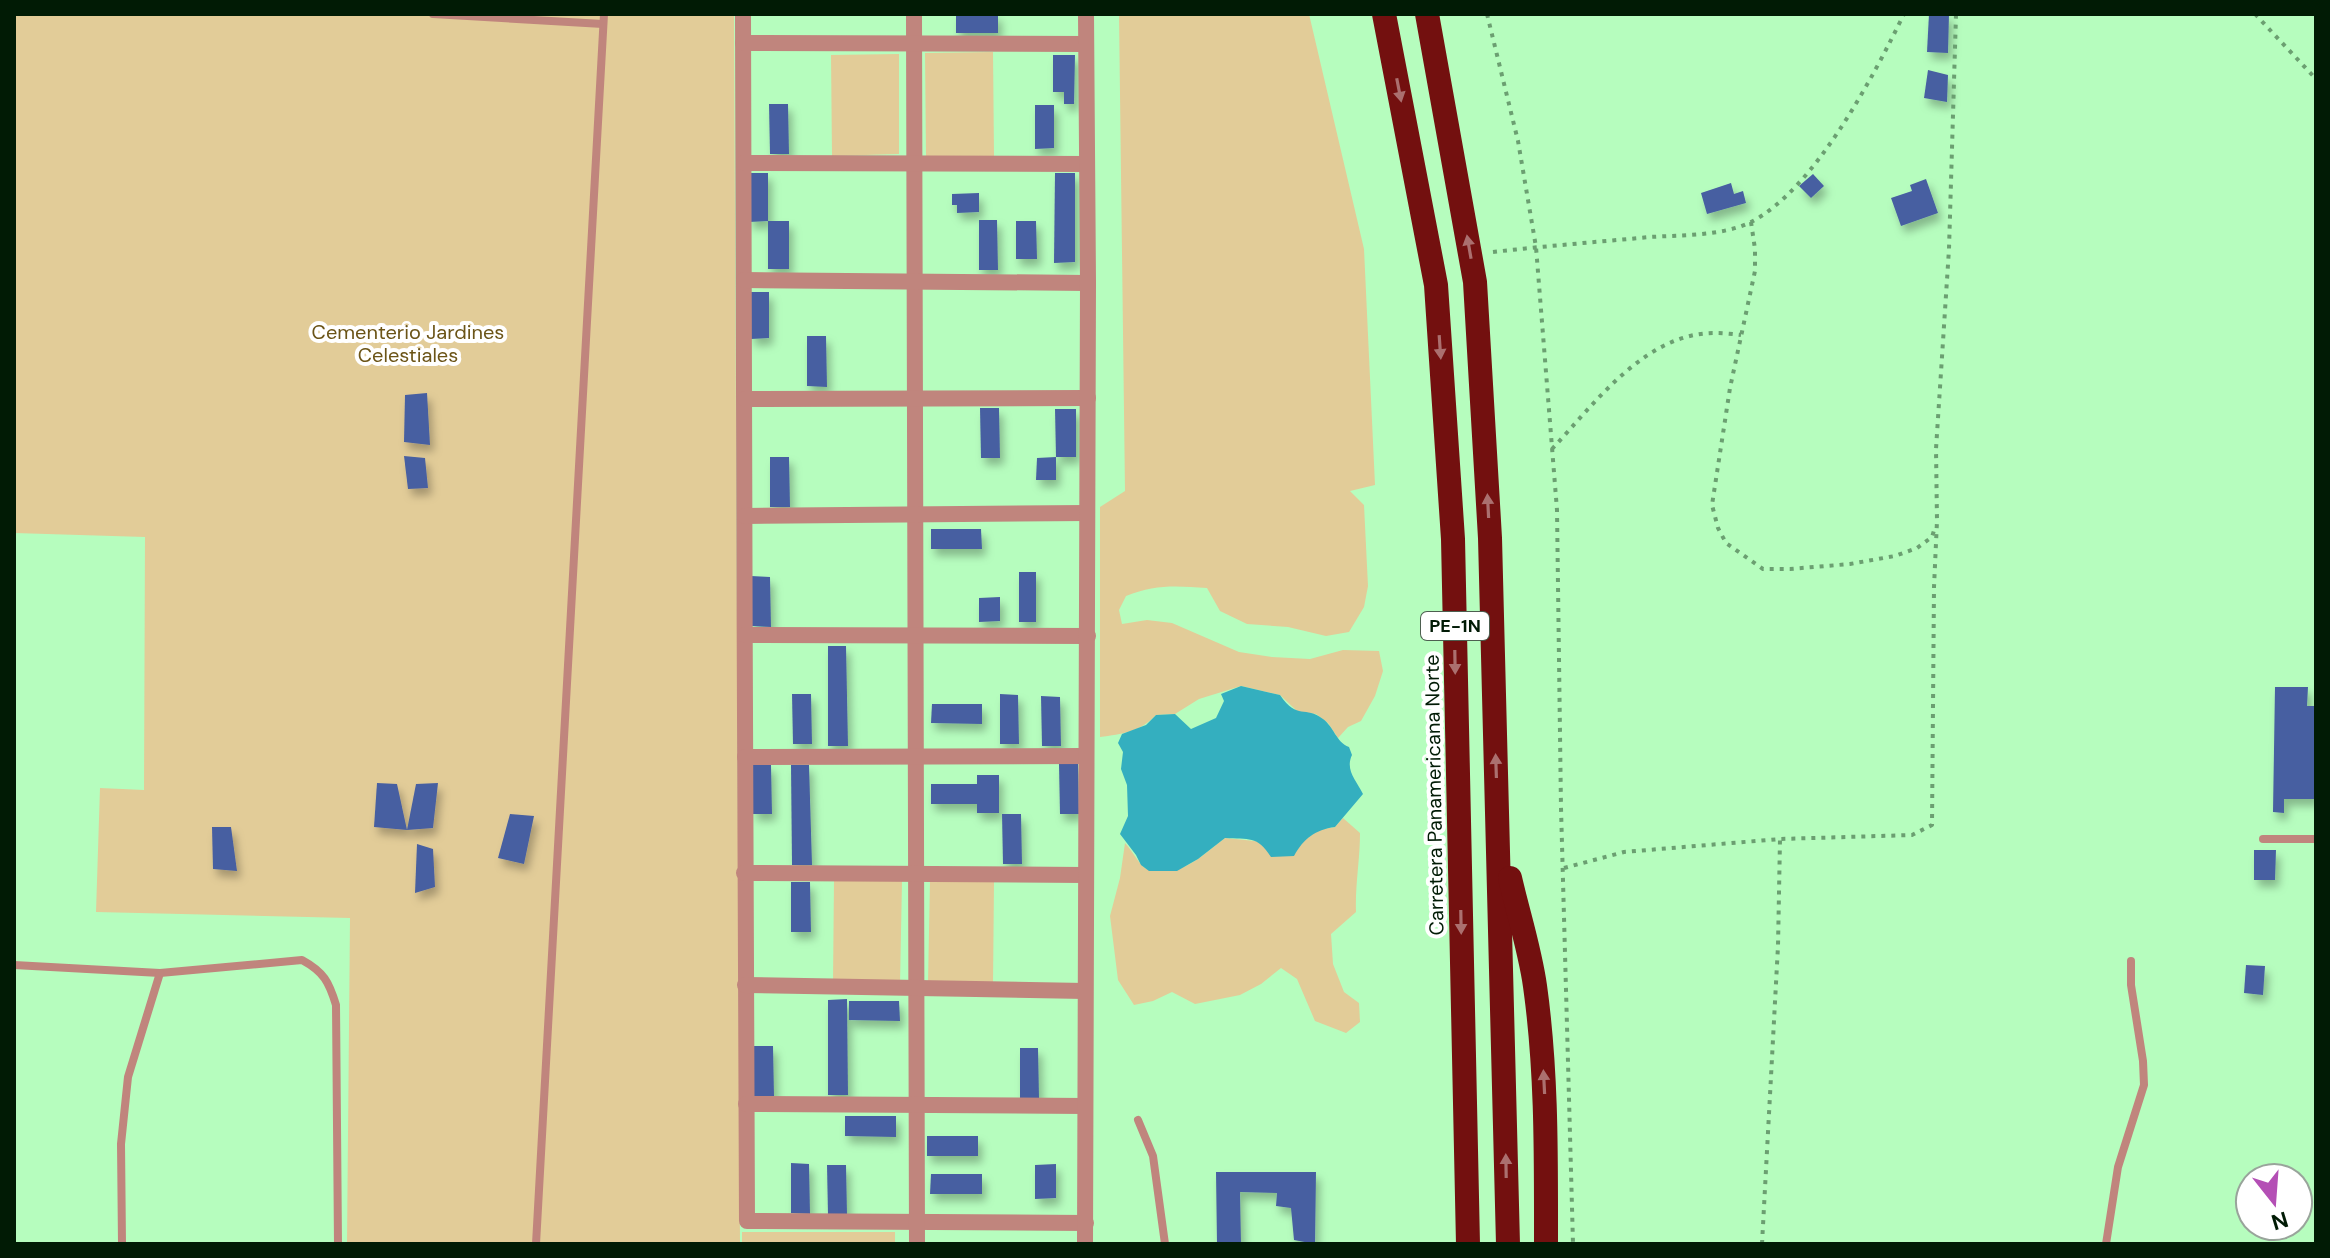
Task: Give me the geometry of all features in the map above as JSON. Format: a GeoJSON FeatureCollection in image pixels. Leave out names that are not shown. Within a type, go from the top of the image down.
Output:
{"type":"FeatureCollection","features":[{"type":"Feature","properties":{"kind":"highway","name":"Carretera Panamericana Norte"},"geometry":{"type":"LineString","coordinates":[[1384,14],[1437,301],[1453,539],[1468,1244]]}},
{"type":"Feature","properties":{"kind":"highway","name":"PE-1N"},"geometry":{"type":"LineString","coordinates":[[1427,14],[1475,282],[1490,538],[1508,1244]]}},
{"type":"Feature","properties":{"kind":"highway"},"geometry":{"type":"LineString","coordinates":[[1498,818],[1535,983],[1545,1098],[1546,1244]]}},
{"type":"Feature","properties":{"kind":"street"},"geometry":{"type":"LineString","coordinates":[[743,14],[747,1221],[1086,1223]]}},
{"type":"Feature","properties":{"kind":"street"},"geometry":{"type":"LineString","coordinates":[[914,14],[917,1244]]}},
{"type":"Feature","properties":{"kind":"street"},"geometry":{"type":"LineString","coordinates":[[1085,1244],[1088,636],[1086,14]]}},
{"type":"Feature","properties":{"kind":"street"},"geometry":{"type":"LineString","coordinates":[[743,43],[1086,44]]}},
{"type":"Feature","properties":{"kind":"street"},"geometry":{"type":"LineString","coordinates":[[744,163],[1087,164]]}},
{"type":"Feature","properties":{"kind":"street"},"geometry":{"type":"LineString","coordinates":[[744,280],[1088,283]]}},
{"type":"Feature","properties":{"kind":"street"},"geometry":{"type":"LineString","coordinates":[[745,399],[1088,398]]}},
{"type":"Feature","properties":{"kind":"street"},"geometry":{"type":"LineString","coordinates":[[745,516],[1087,513]]}},
{"type":"Feature","properties":{"kind":"street"},"geometry":{"type":"LineString","coordinates":[[745,635],[1088,636]]}},
{"type":"Feature","properties":{"kind":"street"},"geometry":{"type":"LineString","coordinates":[[745,757],[1086,756]]}},
{"type":"Feature","properties":{"kind":"street"},"geometry":{"type":"LineString","coordinates":[[744,873],[1085,875]]}},
{"type":"Feature","properties":{"kind":"street"},"geometry":{"type":"LineString","coordinates":[[745,985],[1085,991]]}},
{"type":"Feature","properties":{"kind":"street"},"geometry":{"type":"LineString","coordinates":[[746,1104],[1085,1106]]}},
{"type":"Feature","properties":{"kind":"lane"},"geometry":{"type":"LineString","coordinates":[[433,14],[604,19],[536,1244]]}},
{"type":"Feature","properties":{"kind":"lane"},"geometry":{"type":"LineString","coordinates":[[2263,839],[2316,839]]}},
{"type":"Feature","properties":{"kind":"lane"},"geometry":{"type":"LineString","coordinates":[[14,965],[160,973],[302,960],[319,969],[336,1005],[338,1244]]}},
{"type":"Feature","properties":{"kind":"lane"},"geometry":{"type":"LineString","coordinates":[[2106,1244],[2118,1167],[2144,1085],[2131,985],[2131,961]]}},
{"type":"Feature","properties":{"kind":"lane"},"geometry":{"type":"LineString","coordinates":[[122,1244],[121,1144],[128,1077],[160,973]]}},
{"type":"Feature","properties":{"kind":"lane"},"geometry":{"type":"LineString","coordinates":[[1138,1120],[1153,1156],[1165,1244]]}},
{"type":"Feature","properties":{"kind":"path"},"geometry":{"type":"LineString","coordinates":[[1487,14],[1518,141],[1536,247],[1557,510],[1573,1244]]}},
{"type":"Feature","properties":{"kind":"path"},"geometry":{"type":"LineString","coordinates":[[1470,254],[1714,232],[1751,222],[1791,193],[1843,126],[1904,14]]}},
{"type":"Feature","properties":{"kind":"path"},"geometry":{"type":"LineString","coordinates":[[1563,868],[1624,852],[1780,839],[1912,835],[1932,825],[1936,449],[1949,249],[1956,14]]}},
{"type":"Feature","properties":{"kind":"path"},"geometry":{"type":"LineString","coordinates":[[2255,14],[2316,79]]}},
{"type":"Feature","properties":{"kind":"path"},"geometry":{"type":"LineString","coordinates":[[1751,222],[1755,271],[1730,388],[1712,505],[1726,543],[1763,569],[1850,564],[1895,556],[1917,548],[1932,537],[1937,521]]}},
{"type":"Feature","properties":{"kind":"path"},"geometry":{"type":"LineString","coordinates":[[1552,449],[1622,375],[1648,354],[1687,337],[1714,332],[1741,335]]}},
{"type":"Feature","properties":{"kind":"path"},"geometry":{"type":"LineString","coordinates":[[1762,1244],[1778,946],[1780,839]]}},
{"type":"Feature","properties":{"kind":"green space","name":"Cementerio Jardines Celestiales"},"geometry":{"type":"Polygon","coordinates":[[[14,14],[734,14],[740,1244],[347,1244],[350,918],[96,912],[100,788],[144,790],[145,537],[14,533],[14,14]]]}},
{"type":"Feature","properties":{"kind":"green space"},"geometry":{"type":"Polygon","coordinates":[[[1119,14],[1309,14],[1364,249],[1375,485],[1350,491],[1364,505],[1368,586],[1364,607],[1349,632],[1326,636],[1288,627],[1247,624],[1220,611],[1207,588],[1176,586],[1147,589],[1126,596],[1119,610],[1122,624],[1147,620],[1172,623],[1239,652],[1310,659],[1343,650],[1379,651],[1383,671],[1375,696],[1361,721],[1348,727],[1338,738],[1328,723],[1316,714],[1298,712],[1280,695],[1241,686],[1199,699],[1175,714],[1156,715],[1130,731],[1100,737],[1100,507],[1125,491],[1119,14]]]}},
{"type":"Feature","properties":{"kind":"green space"},"geometry":{"type":"Polygon","coordinates":[[[993,52],[994,156],[926,156],[925,53],[993,52]]]}},
{"type":"Feature","properties":{"kind":"green space"},"geometry":{"type":"Polygon","coordinates":[[[899,54],[899,154],[832,156],[831,55],[899,54]]]}},
{"type":"Feature","properties":{"kind":"green space"},"geometry":{"type":"Polygon","coordinates":[[[1343,818],[1360,833],[1356,912],[1331,934],[1333,964],[1344,992],[1359,1003],[1360,1022],[1346,1033],[1315,1021],[1297,979],[1281,968],[1240,995],[1195,1004],[1172,992],[1134,1005],[1118,980],[1110,916],[1125,843],[1147,869],[1173,870],[1197,860],[1225,838],[1263,844],[1301,843],[1318,830],[1335,827],[1343,818]]]}},
{"type":"Feature","properties":{"kind":"green space"},"geometry":{"type":"Polygon","coordinates":[[[834,880],[902,881],[900,984],[833,983],[834,880]]]}},
{"type":"Feature","properties":{"kind":"green space"},"geometry":{"type":"Polygon","coordinates":[[[930,881],[994,882],[993,984],[928,983],[930,881]]]}},
{"type":"Feature","properties":{"kind":"green space"},"geometry":{"type":"Polygon","coordinates":[[[742,1232],[895,1232],[895,1244],[742,1244],[742,1232]]]}},
{"type":"Feature","properties":{"kind":"water"},"geometry":{"type":"Polygon","coordinates":[[[1241,686],[1280,695],[1292,708],[1317,715],[1327,722],[1341,742],[1349,747],[1351,770],[1363,794],[1335,827],[1311,836],[1294,856],[1271,857],[1257,842],[1225,838],[1177,871],[1149,871],[1141,865],[1120,834],[1128,816],[1127,785],[1121,769],[1123,752],[1118,743],[1122,734],[1146,725],[1156,715],[1175,714],[1191,729],[1216,718],[1224,701],[1221,694],[1241,686]]]}},
{"type":"Feature","properties":{"kind":"building"},"geometry":{"type":"Polygon","coordinates":[[[956,14],[998,14],[998,33],[956,33],[956,14]]]}},
{"type":"Feature","properties":{"kind":"building"},"geometry":{"type":"Polygon","coordinates":[[[1929,14],[1949,14],[1948,53],[1927,52],[1929,14]]]}},
{"type":"Feature","properties":{"kind":"building"},"geometry":{"type":"Polygon","coordinates":[[[1053,55],[1075,55],[1074,104],[1064,104],[1064,92],[1053,92],[1053,55]]]}},
{"type":"Feature","properties":{"kind":"building"},"geometry":{"type":"Polygon","coordinates":[[[1928,70],[1948,75],[1947,102],[1924,98],[1928,70]]]}},
{"type":"Feature","properties":{"kind":"building"},"geometry":{"type":"Polygon","coordinates":[[[769,104],[788,104],[789,154],[770,154],[769,104]]]}},
{"type":"Feature","properties":{"kind":"building"},"geometry":{"type":"Polygon","coordinates":[[[1035,105],[1054,105],[1054,148],[1035,149],[1035,105]]]}},
{"type":"Feature","properties":{"kind":"building"},"geometry":{"type":"Polygon","coordinates":[[[749,173],[768,173],[768,221],[749,222],[749,173]]]}},
{"type":"Feature","properties":{"kind":"building"},"geometry":{"type":"Polygon","coordinates":[[[1055,173],[1075,173],[1075,262],[1054,263],[1055,173]]]}},
{"type":"Feature","properties":{"kind":"building"},"geometry":{"type":"Polygon","coordinates":[[[1813,174],[1824,186],[1811,198],[1799,186],[1813,174]]]}},
{"type":"Feature","properties":{"kind":"building"},"geometry":{"type":"Polygon","coordinates":[[[1926,179],[1938,213],[1901,226],[1891,198],[1912,191],[1910,185],[1926,179]]]}},
{"type":"Feature","properties":{"kind":"building"},"geometry":{"type":"Polygon","coordinates":[[[1731,183],[1734,194],[1743,191],[1746,203],[1707,214],[1701,193],[1731,183]]]}},
{"type":"Feature","properties":{"kind":"building"},"geometry":{"type":"Polygon","coordinates":[[[979,193],[979,212],[957,213],[957,205],[952,205],[952,194],[979,193]]]}},
{"type":"Feature","properties":{"kind":"building"},"geometry":{"type":"Polygon","coordinates":[[[979,220],[997,220],[998,270],[979,270],[979,220]]]}},
{"type":"Feature","properties":{"kind":"building"},"geometry":{"type":"Polygon","coordinates":[[[768,221],[789,221],[789,269],[768,269],[768,221]]]}},
{"type":"Feature","properties":{"kind":"building"},"geometry":{"type":"Polygon","coordinates":[[[1016,221],[1036,221],[1037,259],[1016,259],[1016,221]]]}},
{"type":"Feature","properties":{"kind":"building"},"geometry":{"type":"Polygon","coordinates":[[[750,292],[769,292],[769,338],[751,339],[750,292]]]}},
{"type":"Feature","properties":{"kind":"building"},"geometry":{"type":"Polygon","coordinates":[[[807,336],[826,336],[827,387],[807,386],[807,336]]]}},
{"type":"Feature","properties":{"kind":"building"},"geometry":{"type":"Polygon","coordinates":[[[427,393],[430,445],[404,442],[405,395],[427,393]]]}},
{"type":"Feature","properties":{"kind":"building"},"geometry":{"type":"Polygon","coordinates":[[[980,408],[999,408],[1000,458],[981,458],[980,408]]]}},
{"type":"Feature","properties":{"kind":"building"},"geometry":{"type":"Polygon","coordinates":[[[1055,409],[1076,409],[1076,457],[1056,457],[1055,409]]]}},
{"type":"Feature","properties":{"kind":"building"},"geometry":{"type":"Polygon","coordinates":[[[404,456],[425,458],[428,488],[408,489],[404,456]]]}},
{"type":"Feature","properties":{"kind":"building"},"geometry":{"type":"Polygon","coordinates":[[[770,457],[789,457],[790,507],[770,507],[770,457]]]}},
{"type":"Feature","properties":{"kind":"building"},"geometry":{"type":"Polygon","coordinates":[[[1056,457],[1056,480],[1036,480],[1037,458],[1056,457]]]}},
{"type":"Feature","properties":{"kind":"building"},"geometry":{"type":"Polygon","coordinates":[[[931,529],[981,529],[982,549],[931,549],[931,529]]]}},
{"type":"Feature","properties":{"kind":"building"},"geometry":{"type":"Polygon","coordinates":[[[1019,572],[1036,572],[1036,622],[1019,622],[1019,572]]]}},
{"type":"Feature","properties":{"kind":"building"},"geometry":{"type":"Polygon","coordinates":[[[751,576],[770,577],[771,627],[752,626],[751,576]]]}},
{"type":"Feature","properties":{"kind":"building"},"geometry":{"type":"Polygon","coordinates":[[[1000,597],[1000,621],[979,622],[979,598],[1000,597]]]}},
{"type":"Feature","properties":{"kind":"building"},"geometry":{"type":"Polygon","coordinates":[[[828,646],[846,646],[848,746],[828,746],[828,646]]]}},
{"type":"Feature","properties":{"kind":"building"},"geometry":{"type":"Polygon","coordinates":[[[2275,687],[2308,687],[2307,706],[2316,706],[2316,799],[2284,799],[2284,813],[2273,812],[2275,687]]]}},
{"type":"Feature","properties":{"kind":"building"},"geometry":{"type":"Polygon","coordinates":[[[792,694],[811,694],[812,744],[793,744],[792,694]]]}},
{"type":"Feature","properties":{"kind":"building"},"geometry":{"type":"Polygon","coordinates":[[[1000,694],[1018,695],[1019,744],[1000,744],[1000,694]]]}},
{"type":"Feature","properties":{"kind":"building"},"geometry":{"type":"Polygon","coordinates":[[[1041,696],[1060,697],[1061,746],[1042,746],[1041,696]]]}},
{"type":"Feature","properties":{"kind":"building"},"geometry":{"type":"Polygon","coordinates":[[[932,704],[982,704],[982,724],[931,723],[932,704]]]}},
{"type":"Feature","properties":{"kind":"building"},"geometry":{"type":"Polygon","coordinates":[[[753,764],[771,765],[772,814],[753,814],[753,764]]]}},
{"type":"Feature","properties":{"kind":"building"},"geometry":{"type":"Polygon","coordinates":[[[1059,764],[1078,764],[1079,814],[1060,814],[1059,764]]]}},
{"type":"Feature","properties":{"kind":"building"},"geometry":{"type":"Polygon","coordinates":[[[791,765],[809,765],[812,865],[792,865],[791,765]]]}},
{"type":"Feature","properties":{"kind":"building"},"geometry":{"type":"Polygon","coordinates":[[[977,775],[999,775],[999,813],[977,813],[977,804],[931,804],[931,784],[977,784],[977,775]]]}},
{"type":"Feature","properties":{"kind":"building"},"geometry":{"type":"Polygon","coordinates":[[[377,783],[397,784],[407,830],[374,827],[377,783]]]}},
{"type":"Feature","properties":{"kind":"building"},"geometry":{"type":"Polygon","coordinates":[[[438,783],[433,828],[407,830],[416,784],[438,783]]]}},
{"type":"Feature","properties":{"kind":"building"},"geometry":{"type":"Polygon","coordinates":[[[510,814],[534,816],[524,864],[498,858],[510,814]]]}},
{"type":"Feature","properties":{"kind":"building"},"geometry":{"type":"Polygon","coordinates":[[[1002,814],[1021,814],[1022,864],[1003,864],[1002,814]]]}},
{"type":"Feature","properties":{"kind":"building"},"geometry":{"type":"Polygon","coordinates":[[[212,827],[231,827],[237,871],[213,869],[212,827]]]}},
{"type":"Feature","properties":{"kind":"building"},"geometry":{"type":"Polygon","coordinates":[[[417,844],[433,849],[435,887],[415,893],[417,844]]]}},
{"type":"Feature","properties":{"kind":"building"},"geometry":{"type":"Polygon","coordinates":[[[2254,850],[2276,850],[2275,880],[2254,880],[2254,850]]]}},
{"type":"Feature","properties":{"kind":"building"},"geometry":{"type":"Polygon","coordinates":[[[791,882],[810,882],[811,932],[791,932],[791,882]]]}},
{"type":"Feature","properties":{"kind":"building"},"geometry":{"type":"Polygon","coordinates":[[[2246,965],[2265,966],[2263,995],[2244,993],[2246,965]]]}},
{"type":"Feature","properties":{"kind":"building"},"geometry":{"type":"Polygon","coordinates":[[[847,999],[848,1095],[828,1095],[828,1000],[847,999]]]}},
{"type":"Feature","properties":{"kind":"building"},"geometry":{"type":"Polygon","coordinates":[[[849,1001],[899,1001],[900,1021],[849,1020],[849,1001]]]}},
{"type":"Feature","properties":{"kind":"building"},"geometry":{"type":"Polygon","coordinates":[[[754,1046],[773,1046],[774,1096],[754,1096],[754,1046]]]}},
{"type":"Feature","properties":{"kind":"building"},"geometry":{"type":"Polygon","coordinates":[[[1020,1048],[1038,1048],[1039,1098],[1020,1098],[1020,1048]]]}},
{"type":"Feature","properties":{"kind":"building"},"geometry":{"type":"Polygon","coordinates":[[[845,1116],[896,1116],[896,1137],[845,1136],[845,1116]]]}},
{"type":"Feature","properties":{"kind":"building"},"geometry":{"type":"Polygon","coordinates":[[[927,1136],[978,1136],[978,1156],[927,1156],[927,1136]]]}},
{"type":"Feature","properties":{"kind":"building"},"geometry":{"type":"Polygon","coordinates":[[[791,1163],[809,1164],[810,1214],[791,1213],[791,1163]]]}},
{"type":"Feature","properties":{"kind":"building"},"geometry":{"type":"Polygon","coordinates":[[[1056,1164],[1056,1198],[1035,1199],[1035,1165],[1056,1164]]]}},
{"type":"Feature","properties":{"kind":"building"},"geometry":{"type":"Polygon","coordinates":[[[827,1165],[846,1165],[847,1215],[828,1215],[827,1165]]]}},
{"type":"Feature","properties":{"kind":"building"},"geometry":{"type":"Polygon","coordinates":[[[1216,1172],[1316,1172],[1315,1244],[1294,1240],[1291,1208],[1276,1206],[1277,1193],[1240,1192],[1241,1244],[1217,1244],[1216,1172]]]}},
{"type":"Feature","properties":{"kind":"building"},"geometry":{"type":"Polygon","coordinates":[[[931,1174],[982,1174],[982,1194],[930,1194],[931,1174]]]}}]}
